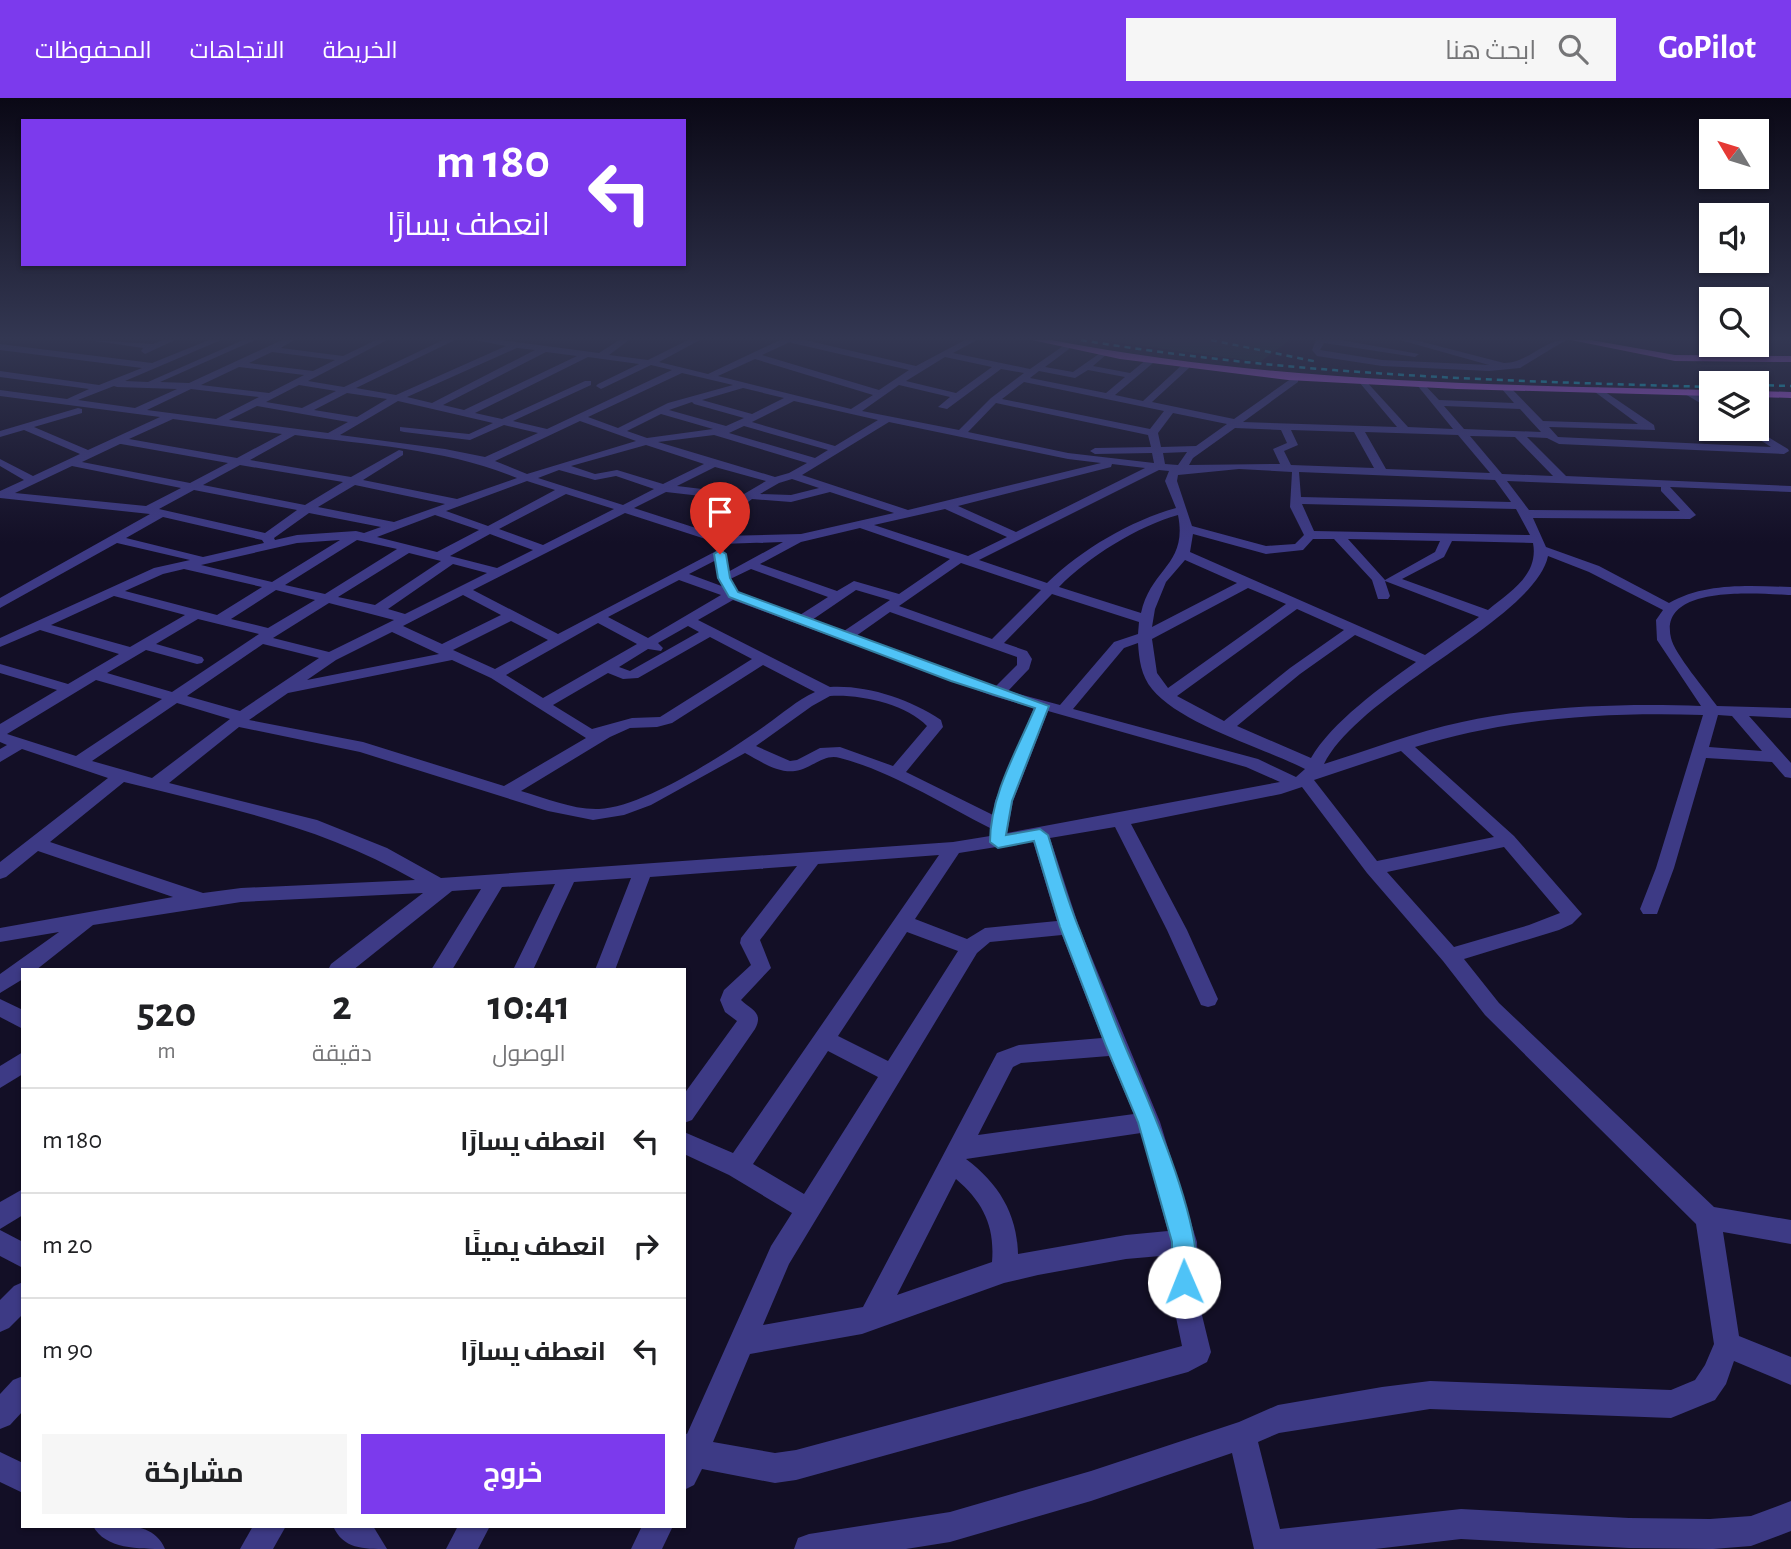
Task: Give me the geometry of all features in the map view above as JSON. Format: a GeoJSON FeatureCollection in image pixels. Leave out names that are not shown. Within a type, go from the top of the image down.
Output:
{"type":"FeatureCollection","features":[{"type":"Feature","properties":{"kind":"street"},"geometry":{"type":"LineString","coordinates":[[52,408],[125,417],[218,421],[332,435],[486,461],[525,477],[700,534],[720,547],[724,578],[733,594]]}},
{"type":"Feature","properties":{"kind":"street"},"geometry":{"type":"LineString","coordinates":[[112,408],[206,427],[281,438],[431,457],[454,455]]}},
{"type":"Feature","properties":{"kind":"street"},"geometry":{"type":"LineString","coordinates":[[125,417],[144,408]]}},
{"type":"Feature","properties":{"kind":"street"},"geometry":{"type":"LineString","coordinates":[[206,427],[246,408]]}},
{"type":"Feature","properties":{"kind":"street"},"geometry":{"type":"LineString","coordinates":[[280,408],[357,420]]}},
{"type":"Feature","properties":{"kind":"street"},"geometry":{"type":"LineString","coordinates":[[302,412],[311,408]]}},
{"type":"Feature","properties":{"kind":"street"},"geometry":{"type":"LineString","coordinates":[[320,442],[379,408]]}},
{"type":"Feature","properties":{"kind":"street"},"geometry":{"type":"LineString","coordinates":[[430,408],[466,412],[548,432]]}},
{"type":"Feature","properties":{"kind":"street"},"geometry":{"type":"LineString","coordinates":[[466,412],[475,408]]}},
{"type":"Feature","properties":{"kind":"street"},"geometry":{"type":"LineString","coordinates":[[404,429],[470,437],[534,408]]}},
{"type":"Feature","properties":{"kind":"street"},"geometry":{"type":"LineString","coordinates":[[486,461],[598,408]]}},
{"type":"Feature","properties":{"kind":"street"},"geometry":{"type":"LineString","coordinates":[[619,431],[670,408]]}},
{"type":"Feature","properties":{"kind":"street"},"geometry":{"type":"LineString","coordinates":[[713,408],[838,450]]}},
{"type":"Feature","properties":{"kind":"street"},"geometry":{"type":"LineString","coordinates":[[219,620],[359,537],[437,512],[559,466],[647,441],[721,431],[773,408]]}},
{"type":"Feature","properties":{"kind":"street"},"geometry":{"type":"LineString","coordinates":[[834,408],[1068,456],[1181,469],[1229,468],[1562,479],[1791,491]]}},
{"type":"Feature","properties":{"kind":"street"},"geometry":{"type":"LineString","coordinates":[[853,412],[860,408]]}},
{"type":"Feature","properties":{"kind":"street"},"geometry":{"type":"LineString","coordinates":[[961,434],[987,408]]}},
{"type":"Feature","properties":{"kind":"street"},"geometry":{"type":"LineString","coordinates":[[1031,408],[1153,433]]}},
{"type":"Feature","properties":{"kind":"street"},"geometry":{"type":"LineString","coordinates":[[1166,408],[1233,424],[1550,435]]}},
{"type":"Feature","properties":{"kind":"street"},"geometry":{"type":"LineString","coordinates":[[1256,408],[1189,456],[1181,469],[1173,473],[1171,481],[1183,510],[1186,528],[1183,554],[1159,582],[1148,620],[1143,652],[1156,685],[1167,696],[1306,776],[1373,868],[1507,1024],[1708,1218],[1791,1232]]}},
{"type":"Feature","properties":{"kind":"street"},"geometry":{"type":"LineString","coordinates":[[1386,408],[1405,430]]}},
{"type":"Feature","properties":{"kind":"street"},"geometry":{"type":"LineString","coordinates":[[1306,776],[1323,750],[1350,723],[1426,661],[1490,616],[1538,570],[1543,559],[1523,510],[1439,408]]}},
{"type":"Feature","properties":{"kind":"street"},"geometry":{"type":"LineString","coordinates":[[1524,408],[1550,435],[1562,441],[1788,453]]}},
{"type":"Feature","properties":{"kind":"street"},"geometry":{"type":"LineString","coordinates":[[1622,408],[1650,428],[1684,447]]}},
{"type":"Feature","properties":{"kind":"street"},"geometry":{"type":"LineString","coordinates":[[1153,433],[1171,409]]}},
{"type":"Feature","properties":{"kind":"street"},"geometry":{"type":"LineString","coordinates":[[0,434],[78,411]]}},
{"type":"Feature","properties":{"kind":"street"},"geometry":{"type":"LineString","coordinates":[[662,411],[817,462]]}},
{"type":"Feature","properties":{"kind":"street"},"geometry":{"type":"LineString","coordinates":[[578,417],[714,463],[775,480]]}},
{"type":"Feature","properties":{"kind":"street"},"geometry":{"type":"LineString","coordinates":[[1,495],[166,418]]}},
{"type":"Feature","properties":{"kind":"street"},"geometry":{"type":"LineString","coordinates":[[700,534],[748,496],[775,480],[793,476],[887,419]]}},
{"type":"Feature","properties":{"kind":"street"},"geometry":{"type":"LineString","coordinates":[[383,442],[416,422]]}},
{"type":"Feature","properties":{"kind":"street"},"geometry":{"type":"LineString","coordinates":[[0,424],[12,430]]}},
{"type":"Feature","properties":{"kind":"street"},"geometry":{"type":"LineString","coordinates":[[1540,424],[1650,428]]}},
{"type":"Feature","properties":{"kind":"street"},"geometry":{"type":"LineString","coordinates":[[1285,426],[1293,445],[1278,449],[1292,471],[1298,500],[1296,507],[1310,535]]}},
{"type":"Feature","properties":{"kind":"street"},"geometry":{"type":"LineString","coordinates":[[25,427],[90,455]]}},
{"type":"Feature","properties":{"kind":"street"},"geometry":{"type":"LineString","coordinates":[[1358,429],[1382,472]]}},
{"type":"Feature","properties":{"kind":"street"},"geometry":{"type":"LineString","coordinates":[[0,604],[115,540],[192,485],[295,431]]}},
{"type":"Feature","properties":{"kind":"street"},"geometry":{"type":"LineString","coordinates":[[1153,433],[1159,450],[1160,465]]}},
{"type":"Feature","properties":{"kind":"street"},"geometry":{"type":"LineString","coordinates":[[1518,434],[1562,479]]}},
{"type":"Feature","properties":{"kind":"street"},"geometry":{"type":"LineString","coordinates":[[121,441],[354,481],[461,503]]}},
{"type":"Feature","properties":{"kind":"street"},"geometry":{"type":"LineString","coordinates":[[1768,441],[1788,453]]}},
{"type":"Feature","properties":{"kind":"street"},"geometry":{"type":"LineString","coordinates":[[1069,475],[1064,460],[1084,451],[1200,449]]}},
{"type":"Feature","properties":{"kind":"street"},"geometry":{"type":"LineString","coordinates":[[269,540],[310,507],[399,453]]}},
{"type":"Feature","properties":{"kind":"street"},"geometry":{"type":"LineString","coordinates":[[0,462],[33,480]]}},
{"type":"Feature","properties":{"kind":"street"},"geometry":{"type":"LineString","coordinates":[[72,463],[310,507],[395,526]]}},
{"type":"Feature","properties":{"kind":"street"},"geometry":{"type":"LineString","coordinates":[[156,785],[239,719],[326,660],[714,463]]}},
{"type":"Feature","properties":{"kind":"street"},"geometry":{"type":"LineString","coordinates":[[496,675],[557,639],[679,575],[720,547],[801,538],[1117,463]]}},
{"type":"Feature","properties":{"kind":"street"},"geometry":{"type":"LineString","coordinates":[[846,636],[965,558],[1160,465]]}},
{"type":"Feature","properties":{"kind":"street"},"geometry":{"type":"LineString","coordinates":[[559,466],[595,477],[617,473],[663,488],[770,500],[786,500],[831,488]]}},
{"type":"Feature","properties":{"kind":"street"},"geometry":{"type":"LineString","coordinates":[[1292,471],[1382,472],[1665,489],[1791,491]]}},
{"type":"Feature","properties":{"kind":"street"},"geometry":{"type":"LineString","coordinates":[[793,476],[908,514]]}},
{"type":"Feature","properties":{"kind":"street"},"geometry":{"type":"LineString","coordinates":[[1298,500],[1689,516],[1665,489]]}},
{"type":"Feature","properties":{"kind":"street"},"geometry":{"type":"LineString","coordinates":[[377,610],[444,559],[489,530],[564,490]]}},
{"type":"Feature","properties":{"kind":"street"},"geometry":{"type":"LineString","coordinates":[[1,495],[154,512],[269,540]]}},
{"type":"Feature","properties":{"kind":"street"},"geometry":{"type":"LineString","coordinates":[[947,505],[1015,536]]}},
{"type":"Feature","properties":{"kind":"street"},"geometry":{"type":"LineString","coordinates":[[995,644],[1079,562],[1158,516],[1183,510]]}},
{"type":"Feature","properties":{"kind":"street"},"geometry":{"type":"LineString","coordinates":[[437,512],[544,549]]}},
{"type":"Feature","properties":{"kind":"street"},"geometry":{"type":"LineString","coordinates":[[862,525],[965,558],[1049,590],[1148,620]]}},
{"type":"Feature","properties":{"kind":"street"},"geometry":{"type":"LineString","coordinates":[[1186,528],[1266,550],[1299,547],[1310,535],[1448,537],[1539,544],[1669,607]]}},
{"type":"Feature","properties":{"kind":"street"},"geometry":{"type":"LineString","coordinates":[[1337,535],[1384,580],[1490,616]]}},
{"type":"Feature","properties":{"kind":"street"},"geometry":{"type":"LineString","coordinates":[[0,643],[180,564],[269,540],[359,537],[498,572]]}},
{"type":"Feature","properties":{"kind":"street"},"geometry":{"type":"LineString","coordinates":[[1384,580],[1440,554],[1448,537]]}},
{"type":"Feature","properties":{"kind":"street"},"geometry":{"type":"LineString","coordinates":[[724,578],[801,538]]}},
{"type":"Feature","properties":{"kind":"street"},"geometry":{"type":"LineString","coordinates":[[115,540],[200,559]]}},
{"type":"Feature","properties":{"kind":"street"},"geometry":{"type":"LineString","coordinates":[[79,762],[265,636],[405,550]]}},
{"type":"Feature","properties":{"kind":"street"},"geometry":{"type":"LineString","coordinates":[[1183,554],[1426,661]]}},
{"type":"Feature","properties":{"kind":"street"},"geometry":{"type":"LineString","coordinates":[[180,564],[377,610],[449,652],[496,675],[584,732],[603,735]]}},
{"type":"Feature","properties":{"kind":"street"},"geometry":{"type":"LineString","coordinates":[[751,565],[836,595]]}},
{"type":"Feature","properties":{"kind":"street"},"geometry":{"type":"LineString","coordinates":[[679,575],[998,693],[1306,776]]}},
{"type":"Feature","properties":{"kind":"street"},"geometry":{"type":"LineString","coordinates":[[1383,596],[1384,580]]}},
{"type":"Feature","properties":{"kind":"street"},"geometry":{"type":"LineString","coordinates":[[1063,711],[1115,648],[1146,636],[1249,582]]}},
{"type":"Feature","properties":{"kind":"street"},"geometry":{"type":"LineString","coordinates":[[801,621],[836,595],[858,584],[896,603],[1017,651],[1025,659],[1024,666],[998,693]]}},
{"type":"Feature","properties":{"kind":"street"},"geometry":{"type":"LineString","coordinates":[[463,590],[557,639]]}},
{"type":"Feature","properties":{"kind":"street"},"geometry":{"type":"LineString","coordinates":[[1713,710],[1664,640],[1662,620],[1669,607],[1697,594],[1791,591]]}},
{"type":"Feature","properties":{"kind":"street"},"geometry":{"type":"LineString","coordinates":[[112,592],[219,620],[265,636],[326,660],[344,679]]}},
{"type":"Feature","properties":{"kind":"street"},"geometry":{"type":"LineString","coordinates":[[544,704],[733,594]]}},
{"type":"Feature","properties":{"kind":"street"},"geometry":{"type":"LineString","coordinates":[[1167,696],[1297,603]]}},
{"type":"Feature","properties":{"kind":"street"},"geometry":{"type":"LineString","coordinates":[[0,731],[197,614]]}},
{"type":"Feature","properties":{"kind":"street"},"geometry":{"type":"LineString","coordinates":[[282,690],[344,679],[449,652],[510,615]]}},
{"type":"Feature","properties":{"kind":"street"},"geometry":{"type":"LineString","coordinates":[[598,617],[669,654]]}},
{"type":"Feature","properties":{"kind":"street"},"geometry":{"type":"LineString","coordinates":[[689,621],[827,692],[846,692],[880,699],[921,713],[935,723],[935,727],[895,774]]}},
{"type":"Feature","properties":{"kind":"street"},"geometry":{"type":"LineString","coordinates":[[37,625],[197,660]]}},
{"type":"Feature","properties":{"kind":"street"},"geometry":{"type":"LineString","coordinates":[[1225,728],[1295,671],[1355,629]]}},
{"type":"Feature","properties":{"kind":"street"},"geometry":{"type":"LineString","coordinates":[[610,668],[623,675],[633,675],[709,632]]}},
{"type":"Feature","properties":{"kind":"street"},"geometry":{"type":"LineString","coordinates":[[508,791],[603,735],[628,724],[650,724],[666,720],[764,658]]}},
{"type":"Feature","properties":{"kind":"street"},"geometry":{"type":"LineString","coordinates":[[0,668],[72,690]]}},
{"type":"Feature","properties":{"kind":"street"},"geometry":{"type":"LineString","coordinates":[[96,675],[239,719],[363,747],[579,813],[605,814],[655,797],[745,747],[827,692]]}},
{"type":"Feature","properties":{"kind":"street"},"geometry":{"type":"LineString","coordinates":[[998,834],[1004,801],[1042,706]]}},
{"type":"Feature","properties":{"kind":"street"},"geometry":{"type":"LineString","coordinates":[[1,935],[199,899],[292,891],[329,893],[642,872],[953,848],[998,834],[1040,835],[1120,820],[1306,776],[1462,727],[1511,718],[1635,709],[1791,713]]}},
{"type":"Feature","properties":{"kind":"street"},"geometry":{"type":"LineString","coordinates":[[1650,909],[1713,710]]}},
{"type":"Feature","properties":{"kind":"street"},"geometry":{"type":"LineString","coordinates":[[1735,710],[1791,773]]}},
{"type":"Feature","properties":{"kind":"street"},"geometry":{"type":"LineString","coordinates":[[0,737],[121,776],[311,824],[381,852],[442,884]]}},
{"type":"Feature","properties":{"kind":"street"},"geometry":{"type":"LineString","coordinates":[[0,757],[20,743]]}},
{"type":"Feature","properties":{"kind":"street"},"geometry":{"type":"LineString","coordinates":[[1405,746],[1508,840],[1572,914],[1571,917],[1546,927],[1450,956]]}},
{"type":"Feature","properties":{"kind":"street"},"geometry":{"type":"LineString","coordinates":[[745,747],[792,767],[804,764],[825,751],[838,752],[895,774],[998,834]]}},
{"type":"Feature","properties":{"kind":"street"},"geometry":{"type":"LineString","coordinates":[[1700,752],[1777,757]]}},
{"type":"Feature","properties":{"kind":"street"},"geometry":{"type":"LineString","coordinates":[[0,872],[121,776]]}},
{"type":"Feature","properties":{"kind":"street"},"geometry":{"type":"LineString","coordinates":[[1120,820],[1177,930],[1208,999]]}},
{"type":"Feature","properties":{"kind":"street"},"geometry":{"type":"LineString","coordinates":[[1040,835],[1069,927],[1149,1122],[1184,1242],[1186,1303],[1197,1352],[1194,1357],[796,1465],[775,1468],[688,1458],[780,1255],[970,948],[992,934],[1069,927]]}},
{"type":"Feature","properties":{"kind":"street"},"geometry":{"type":"LineString","coordinates":[[1373,868],[1508,840]]}},
{"type":"Feature","properties":{"kind":"street"},"geometry":{"type":"LineString","coordinates":[[37,844],[199,899]]}},
{"type":"Feature","properties":{"kind":"street"},"geometry":{"type":"LineString","coordinates":[[737,1167],[953,848]]}},
{"type":"Feature","properties":{"kind":"street"},"geometry":{"type":"LineString","coordinates":[[686,1110],[748,1023],[748,1015],[732,1007],[730,1001],[731,996],[761,968],[750,943],[751,938],[812,859]]}},
{"type":"Feature","properties":{"kind":"street"},"geometry":{"type":"LineString","coordinates":[[606,968],[642,872]]}},
{"type":"Feature","properties":{"kind":"street"},"geometry":{"type":"LineString","coordinates":[[524,968],[567,877]]}},
{"type":"Feature","properties":{"kind":"street"},"geometry":{"type":"LineString","coordinates":[[442,968],[496,881]]}},
{"type":"Feature","properties":{"kind":"street"},"geometry":{"type":"LineString","coordinates":[[344,968],[442,884]]}},
{"type":"Feature","properties":{"kind":"street"},"geometry":{"type":"LineString","coordinates":[[23,968],[88,921]]}},
{"type":"Feature","properties":{"kind":"street"},"geometry":{"type":"LineString","coordinates":[[904,923],[970,948]]}},
{"type":"Feature","properties":{"kind":"street"},"geometry":{"type":"LineString","coordinates":[[0,985],[21,970]]}},
{"type":"Feature","properties":{"kind":"street"},"geometry":{"type":"LineString","coordinates":[[0,1007],[21,1019]]}},
{"type":"Feature","properties":{"kind":"street"},"geometry":{"type":"LineString","coordinates":[[822,1038],[894,1074]]}},
{"type":"Feature","properties":{"kind":"street"},"geometry":{"type":"LineString","coordinates":[[872,1317],[1005,1060],[1019,1054],[1116,1046]]}},
{"type":"Feature","properties":{"kind":"street"},"geometry":{"type":"LineString","coordinates":[[0,1078],[21,1062]]}},
{"type":"Feature","properties":{"kind":"street"},"geometry":{"type":"LineString","coordinates":[[956,1155],[1149,1122]]}},
{"type":"Feature","properties":{"kind":"street"},"geometry":{"type":"LineString","coordinates":[[686,1143],[737,1167],[807,1209]]}},
{"type":"Feature","properties":{"kind":"street"},"geometry":{"type":"LineString","coordinates":[[956,1155],[979,1181],[1005,1227],[1007,1244],[1004,1270]]}},
{"type":"Feature","properties":{"kind":"street"},"geometry":{"type":"LineString","coordinates":[[809,1549],[950,1527],[1091,1486],[1242,1435],[1278,1419],[1382,1401],[1430,1395],[1671,1404],[1705,1390],[1716,1374],[1727,1344],[1708,1218]]}},
{"type":"Feature","properties":{"kind":"street"},"geometry":{"type":"LineString","coordinates":[[0,1242],[21,1255]]}},
{"type":"Feature","properties":{"kind":"street"},"geometry":{"type":"LineString","coordinates":[[742,1342],[811,1331],[872,1317],[1004,1270],[1126,1247],[1184,1242]]}},
{"type":"Feature","properties":{"kind":"street"},"geometry":{"type":"LineString","coordinates":[[0,1319],[21,1297]]}},
{"type":"Feature","properties":{"kind":"street"},"geometry":{"type":"LineString","coordinates":[[1727,1344],[1791,1371]]}},
{"type":"Feature","properties":{"kind":"street"},"geometry":{"type":"LineString","coordinates":[[0,1415],[21,1393]]}},
{"type":"Feature","properties":{"kind":"street"},"geometry":{"type":"LineString","coordinates":[[1242,1435],[1268,1548],[1461,1524],[1518,1525],[1633,1541],[1751,1531],[1791,1516]]}},
{"type":"Feature","properties":{"kind":"street"},"geometry":{"type":"LineString","coordinates":[[112,1528],[150,1549]]}},
{"type":"Feature","properties":{"kind":"street"},"geometry":{"type":"LineString","coordinates":[[255,1549],[270,1528]]}},
{"type":"Feature","properties":{"kind":"street"},"geometry":{"type":"LineString","coordinates":[[351,1528],[366,1540],[372,1549]]}},
{"type":"Feature","properties":{"kind":"street"},"geometry":{"type":"LineString","coordinates":[[461,1549],[474,1528]]}},
{"type":"Feature","properties":{"kind":"street"},"geometry":{"type":"LineString","coordinates":[[646,1549],[657,1528]]}},
{"type":"Feature","properties":{"kind":"route"},"geometry":{"type":"LineString","coordinates":[[720,554],[724,578],[733,594],[956,678],[1042,706],[1004,801],[998,825],[998,842],[1040,835],[1069,927],[1149,1122],[1184,1242],[1184,1282]]}}]}
